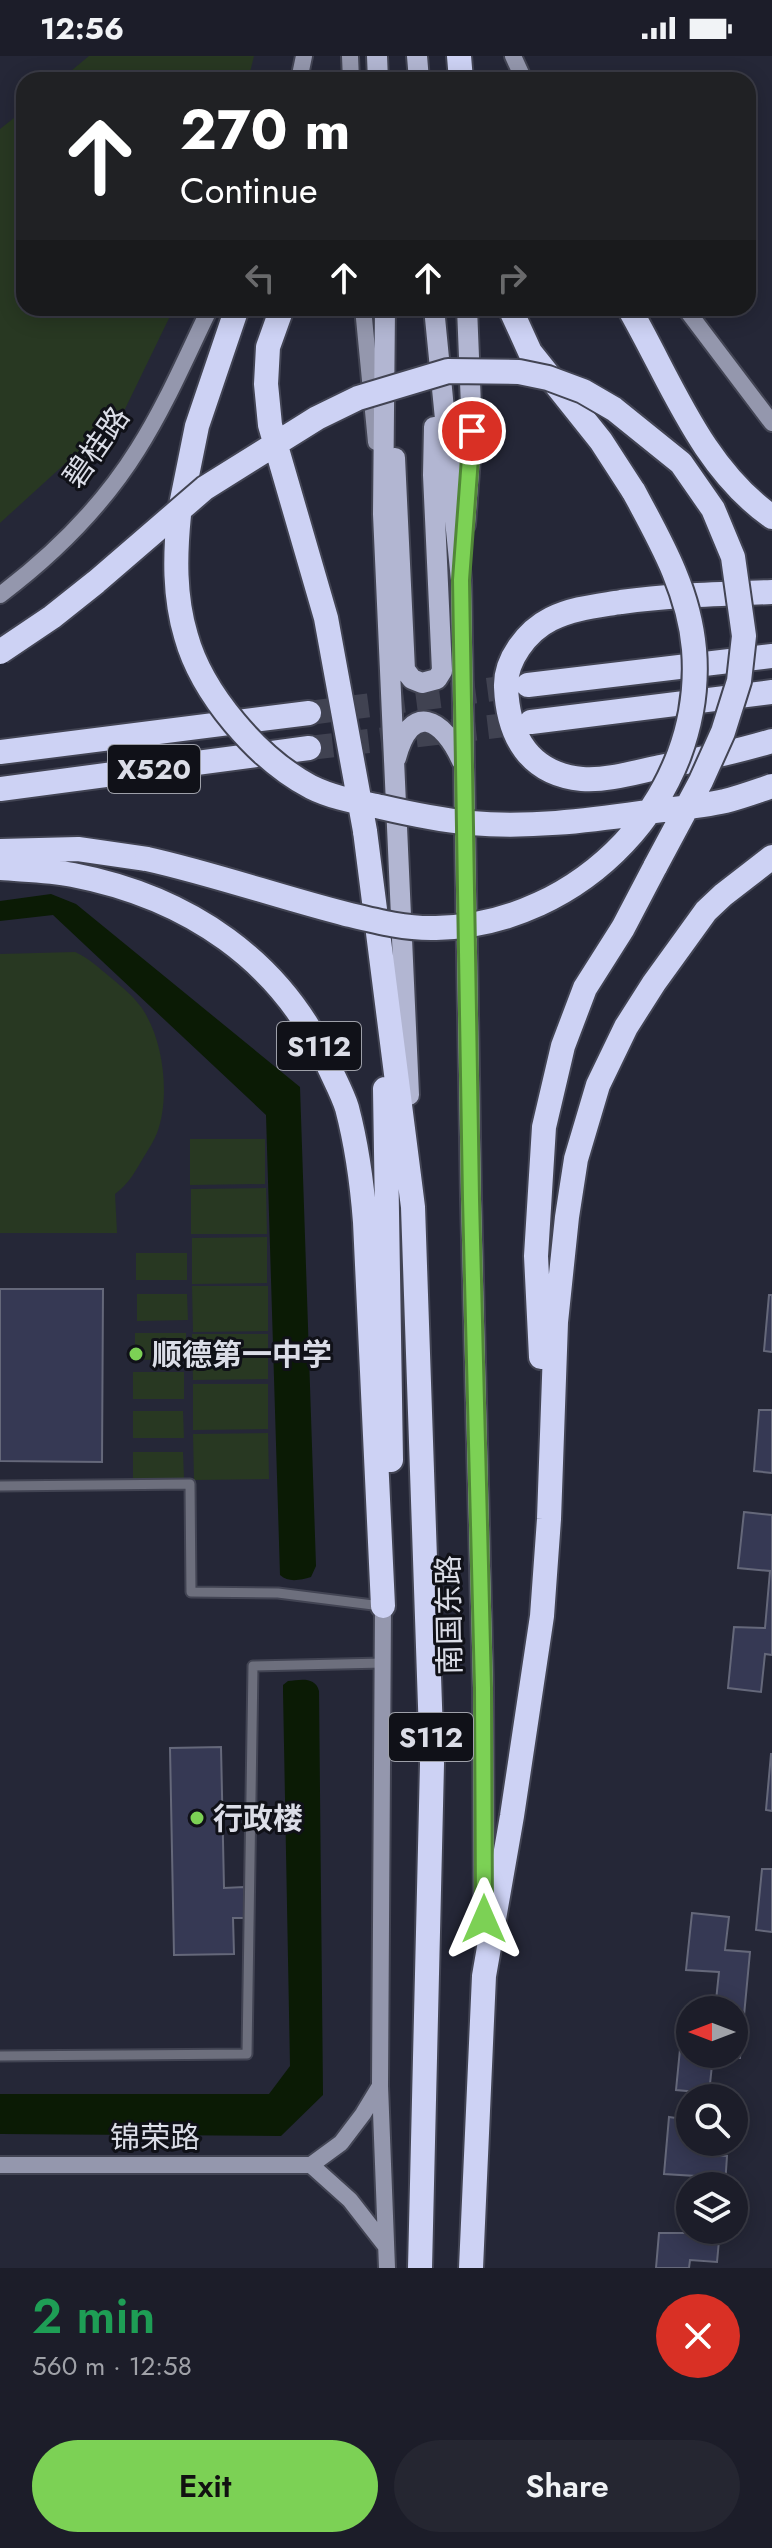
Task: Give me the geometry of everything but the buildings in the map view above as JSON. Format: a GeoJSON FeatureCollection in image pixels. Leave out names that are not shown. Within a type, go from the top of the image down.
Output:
{"type":"FeatureCollection","features":[{"type":"Feature","properties":{"kind":"highway"},"geometry":{"type":"LineString","coordinates":[[234,316],[197,426],[179,515],[175,568],[185,635],[197,663],[215,696],[251,742],[311,787],[409,814],[472,823],[541,823],[603,818],[725,801],[772,786]]}},
{"type":"Feature","properties":{"kind":"highway"},"geometry":{"type":"LineString","coordinates":[[279,316],[268,347],[266,384],[270,425],[326,618],[365,831],[383,967],[393,1553],[383,1606]]}},
{"type":"Feature","properties":{"kind":"highway"},"geometry":{"type":"LineString","coordinates":[[0,851],[78,849],[147,859],[189,868],[334,911],[399,926],[431,929],[462,927],[520,913],[556,897],[616,851],[645,818],[670,780],[684,742],[695,677],[689,616],[680,584],[634,492],[601,441],[530,352],[514,316]]}},
{"type":"Feature","properties":{"kind":"highway"},"geometry":{"type":"LineString","coordinates":[[633,316],[703,445],[728,478],[772,517]]}},
{"type":"Feature","properties":{"kind":"highway"},"geometry":{"type":"LineString","coordinates":[[0,652],[96,582],[205,488],[262,450],[358,398],[448,371],[519,372],[548,378],[583,391],[614,409],[681,463],[713,509],[733,557],[744,636],[739,681],[707,769],[623,928],[585,988],[563,1046],[544,1127],[536,1256],[549,1519]]}},
{"type":"Feature","properties":{"kind":"highway"},"geometry":{"type":"LineString","coordinates":[[772,592],[658,597],[575,610],[549,620],[531,634],[515,653],[506,678],[507,707],[515,733],[528,754],[543,769],[558,774],[584,779],[616,776],[724,755],[772,741]]}},
{"type":"Feature","properties":{"kind":"highway"},"geometry":{"type":"LineString","coordinates":[[528,685],[772,656]]}},
{"type":"Feature","properties":{"kind":"highway"},"geometry":{"type":"LineString","coordinates":[[531,722],[772,692]]}},
{"type":"Feature","properties":{"kind":"highway","name":"X520"},"geometry":{"type":"LineString","coordinates":[[0,752],[309,713]]}},
{"type":"Feature","properties":{"kind":"highway","name":"X520"},"geometry":{"type":"LineString","coordinates":[[0,789],[309,748]]}},
{"type":"Feature","properties":{"kind":"highway"},"geometry":{"type":"LineString","coordinates":[[484,1976],[542,1616],[556,1322],[576,1159],[598,1085],[626,1027],[706,911],[772,857]]}},
{"type":"Feature","properties":{"kind":"highway","name":"S112"},"geometry":{"type":"LineString","coordinates":[[0,868],[72,874],[147,895],[182,910],[242,950],[272,980],[312,1033],[346,1105],[360,1164],[383,1606]]}},
{"type":"Feature","properties":{"kind":"highway","name":"南国东路"},"geometry":{"type":"LineString","coordinates":[[383,967],[413,1207],[432,1764],[420,2268]]}},
{"type":"Feature","properties":{"kind":"highway","name":"南国东路"},"geometry":{"type":"LineString","coordinates":[[471,2268],[484,1976]]}},
{"type":"Feature","properties":{"kind":"main road"},"geometry":{"type":"LineString","coordinates":[[385,316],[383,514],[413,1207]]}},
{"type":"Feature","properties":{"kind":"main road"},"geometry":{"type":"LineString","coordinates":[[385,316],[398,499],[405,670],[412,679],[422,683],[437,679],[442,671],[433,475],[437,346]]}},
{"type":"Feature","properties":{"kind":"main road"},"geometry":{"type":"LineString","coordinates":[[435,316],[461,580]]}},
{"type":"Feature","properties":{"kind":"main road"},"geometry":{"type":"LineString","coordinates":[[461,580],[472,431],[467,316]]}},
{"type":"Feature","properties":{"kind":"main road","name":"南国东路"},"geometry":{"type":"LineString","coordinates":[[461,580],[483,1688],[484,1976]]}},
{"type":"Feature","properties":{"kind":"main road"},"geometry":{"type":"LineString","coordinates":[[394,766],[400,745],[410,729],[424,721],[432,721],[441,729],[456,748],[463,765]]}},
{"type":"Feature","properties":{"kind":"street","name":"碧桂路"},"geometry":{"type":"LineString","coordinates":[[0,595],[56,550],[94,508],[137,451],[206,316]]}},
{"type":"Feature","properties":{"kind":"street"},"geometry":{"type":"LineString","coordinates":[[364,316],[383,514]]}},
{"type":"Feature","properties":{"kind":"street"},"geometry":{"type":"LineString","coordinates":[[691,316],[772,423]]}},
{"type":"Feature","properties":{"kind":"street"},"geometry":{"type":"LineString","coordinates":[[383,1606],[380,2086],[387,2268]]}},
{"type":"Feature","properties":{"kind":"street"},"geometry":{"type":"LineString","coordinates":[[380,2086],[341,2143],[311,2165],[350,2200],[385,2245]]}},
{"type":"Feature","properties":{"kind":"street","name":"锦荣路"},"geometry":{"type":"LineString","coordinates":[[0,2165],[311,2165]]}},
{"type":"Feature","properties":{"kind":"lane"},"geometry":{"type":"LineString","coordinates":[[0,1486],[190,1484],[191,1592],[278,1593],[383,1606]]}},
{"type":"Feature","properties":{"kind":"lane"},"geometry":{"type":"LineString","coordinates":[[0,2056],[247,2054],[253,1666],[383,1663]]}},
{"type":"Feature","properties":{"kind":"shaded area"},"geometry":{"type":"Polygon","coordinates":[[[89,56],[254,56],[250,72],[70,72],[89,56]]]}},
{"type":"Feature","properties":{"kind":"shaded area"},"geometry":{"type":"Polygon","coordinates":[[[16,116],[16,316],[170,316],[125,409],[0,523],[0,129],[16,116]]]}},
{"type":"Feature","properties":{"kind":"shaded area"},"geometry":{"type":"Polygon","coordinates":[[[51,894],[76,904],[300,1087],[316,1566],[311,1577],[291,1580],[280,1575],[266,1115],[53,915],[0,921],[0,901],[51,894]]]}},
{"type":"Feature","properties":{"kind":"shaded area"},"geometry":{"type":"Polygon","coordinates":[[[75,952],[134,998],[152,1026],[163,1072],[161,1119],[154,1139],[135,1171],[115,1194],[117,1233],[0,1233],[0,954],[75,952]]]}},
{"type":"Feature","properties":{"kind":"shaded area"},"geometry":{"type":"Polygon","coordinates":[[[190,1139],[265,1139],[265,1184],[190,1185],[190,1139]]]}},
{"type":"Feature","properties":{"kind":"shaded area"},"geometry":{"type":"Polygon","coordinates":[[[266,1188],[267,1234],[191,1234],[191,1189],[266,1188]]]}},
{"type":"Feature","properties":{"kind":"shaded area"},"geometry":{"type":"Polygon","coordinates":[[[267,1237],[267,1283],[192,1284],[192,1238],[267,1237]]]}},
{"type":"Feature","properties":{"kind":"shaded area"},"geometry":{"type":"Polygon","coordinates":[[[136,1253],[187,1253],[187,1280],[136,1280],[136,1253]]]}},
{"type":"Feature","properties":{"kind":"shaded area"},"geometry":{"type":"Polygon","coordinates":[[[192,1286],[268,1286],[268,1331],[193,1332],[192,1286]]]}},
{"type":"Feature","properties":{"kind":"shaded area"},"geometry":{"type":"Polygon","coordinates":[[[137,1294],[187,1294],[188,1320],[137,1321],[137,1294]]]}},
{"type":"Feature","properties":{"kind":"shaded area"},"geometry":{"type":"Polygon","coordinates":[[[135,1333],[186,1333],[186,1359],[135,1360],[135,1333]]]}},
{"type":"Feature","properties":{"kind":"shaded area"},"geometry":{"type":"Polygon","coordinates":[[[192,1334],[268,1334],[268,1379],[193,1380],[192,1334]]]}},
{"type":"Feature","properties":{"kind":"shaded area"},"geometry":{"type":"Polygon","coordinates":[[[133,1372],[184,1372],[184,1399],[133,1399],[133,1372]]]}},
{"type":"Feature","properties":{"kind":"shaded area"},"geometry":{"type":"Polygon","coordinates":[[[193,1384],[268,1384],[268,1429],[193,1430],[193,1384]]]}},
{"type":"Feature","properties":{"kind":"shaded area"},"geometry":{"type":"Polygon","coordinates":[[[133,1411],[183,1411],[184,1438],[133,1438],[133,1411]]]}},
{"type":"Feature","properties":{"kind":"shaded area"},"geometry":{"type":"Polygon","coordinates":[[[268,1433],[269,1479],[194,1480],[193,1434],[268,1433]]]}},
{"type":"Feature","properties":{"kind":"shaded area"},"geometry":{"type":"Polygon","coordinates":[[[133,1452],[183,1452],[184,1478],[133,1479],[133,1452]]]}},
{"type":"Feature","properties":{"kind":"shaded area"},"geometry":{"type":"Polygon","coordinates":[[[288,1681],[311,1681],[319,1691],[323,2095],[281,2136],[0,2134],[0,2094],[269,2094],[290,2066],[283,1691],[283,1685],[288,1681]]]}},
{"type":"Feature","properties":{"kind":"tunnel"},"geometry":{"type":"LineString","coordinates":[[309,713],[525,685]]}},
{"type":"Feature","properties":{"kind":"tunnel"},"geometry":{"type":"LineString","coordinates":[[309,748],[531,722]]}},
{"type":"Feature","properties":{"kind":"place","name":"顺德第一中学"},"geometry":{"type":"Point","coordinates":[136,1354]}},
{"type":"Feature","properties":{"kind":"place","name":"行政楼"},"geometry":{"type":"Point","coordinates":[197,1818]}},
{"type":"Feature","properties":{"kind":"route"},"geometry":{"type":"LineString","coordinates":[[472,431],[461,580],[483,1688],[484,1919]]}}]}
